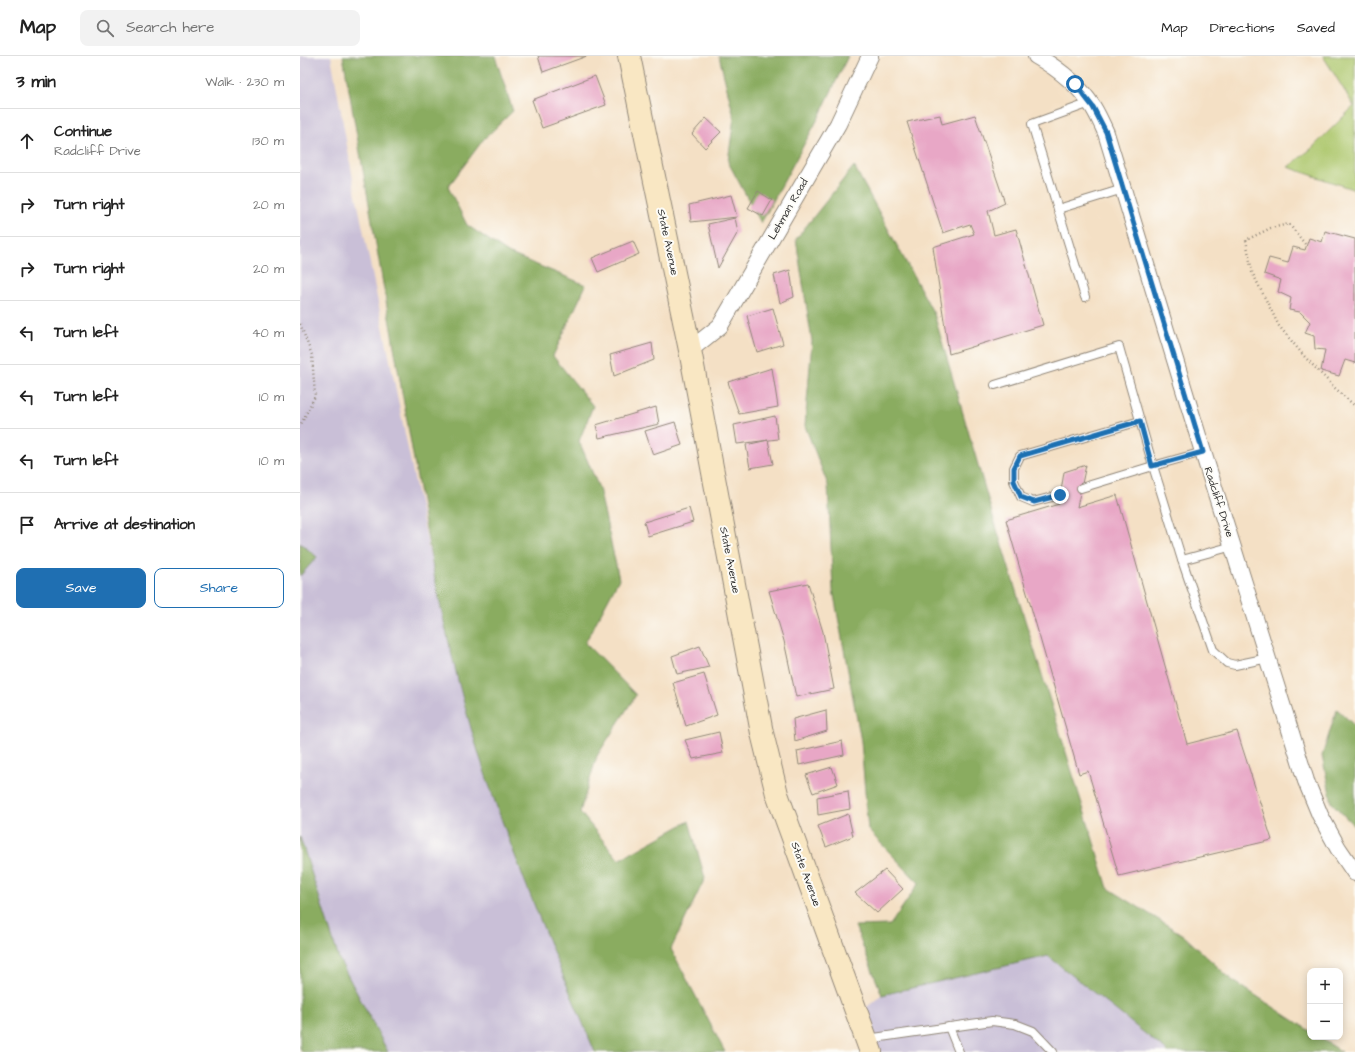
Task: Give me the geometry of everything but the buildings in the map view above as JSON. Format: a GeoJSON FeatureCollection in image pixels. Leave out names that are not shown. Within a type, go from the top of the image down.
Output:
{"type":"FeatureCollection","features":[{"type":"Feature","properties":{"kind":"main road","name":"State Avenue"},"geometry":{"type":"LineString","coordinates":[[629,56],[690,350],[762,733],[777,794],[869,1046]]}},
{"type":"Feature","properties":{"kind":"street","name":"Lehman Road"},"geometry":{"type":"LineString","coordinates":[[690,350],[720,326],[838,124],[870,56]]}},
{"type":"Feature","properties":{"kind":"street","name":"Radcliff Drive"},"geometry":{"type":"LineString","coordinates":[[1036,56],[1053,66],[1075,84],[1090,103],[1106,132],[1203,452],[1306,781],[1320,815],[1338,848],[1355,873]]}},
{"type":"Feature","properties":{"kind":"lane"},"geometry":{"type":"LineString","coordinates":[[1085,297],[1032,124],[1090,103]]}},
{"type":"Feature","properties":{"kind":"lane"},"geometry":{"type":"LineString","coordinates":[[1058,209],[1123,189]]}},
{"type":"Feature","properties":{"kind":"lane"},"geometry":{"type":"LineString","coordinates":[[995,385],[1119,348],[1152,466],[1213,650],[1227,663],[1235,665],[1268,658]]}},
{"type":"Feature","properties":{"kind":"lane"},"geometry":{"type":"LineString","coordinates":[[1060,495],[1034,502],[1021,497],[1014,481],[1014,468],[1020,456],[1140,421]]}},
{"type":"Feature","properties":{"kind":"lane"},"geometry":{"type":"LineString","coordinates":[[1081,488],[1203,452]]}},
{"type":"Feature","properties":{"kind":"lane"},"geometry":{"type":"LineString","coordinates":[[1182,560],[1233,546]]}},
{"type":"Feature","properties":{"kind":"lane"},"geometry":{"type":"LineString","coordinates":[[869,1046],[949,1027],[992,1021],[1015,1024],[1033,1031],[1053,1052]]}},
{"type":"Feature","properties":{"kind":"lane"},"geometry":{"type":"LineString","coordinates":[[949,1027],[959,1052]]}},
{"type":"Feature","properties":{"kind":"path"},"geometry":{"type":"LineString","coordinates":[[1305,244],[1289,224],[1271,228],[1246,240],[1252,272],[1279,326],[1304,356],[1355,406]]}},
{"type":"Feature","properties":{"kind":"path"},"geometry":{"type":"LineString","coordinates":[[300,324],[312,355],[315,396],[300,426]]}},
{"type":"Feature","properties":{"kind":"shaded area"},"geometry":{"type":"Polygon","coordinates":[[[300,56],[331,56],[355,190],[435,580],[459,684],[487,778],[508,836],[595,1052],[302,1052],[300,1047],[300,56]]]}},
{"type":"Feature","properties":{"kind":"shaded area"},"geometry":{"type":"Polygon","coordinates":[[[1048,956],[1168,1052],[871,1052],[857,1015],[882,995],[1048,956]]]}},
{"type":"Feature","properties":{"kind":"green space"},"geometry":{"type":"Polygon","coordinates":[[[343,56],[495,56],[513,111],[483,140],[448,187],[467,225],[508,253],[586,285],[553,356],[593,406],[579,441],[599,488],[619,579],[585,643],[636,695],[597,756],[580,812],[619,860],[689,821],[705,878],[671,949],[725,1052],[595,1052],[525,882],[487,779],[458,680],[440,605],[343,56]]]}},
{"type":"Feature","properties":{"kind":"green space"},"geometry":{"type":"Polygon","coordinates":[[[719,56],[848,56],[819,117],[761,223],[728,162],[734,117],[719,56]]]}},
{"type":"Feature","properties":{"kind":"green space"},"geometry":{"type":"Polygon","coordinates":[[[1323,56],[1355,56],[1355,190],[1288,167],[1311,149],[1354,106],[1323,56]]]}},
{"type":"Feature","properties":{"kind":"green space"},"geometry":{"type":"Polygon","coordinates":[[[854,166],[934,314],[995,523],[1108,888],[1183,935],[1232,980],[1307,1029],[1307,1040],[1324,1040],[1342,1052],[1168,1052],[1048,956],[882,995],[855,926],[890,925],[919,883],[868,830],[861,741],[833,590],[828,485],[805,426],[812,341],[796,239],[854,166]]]}},
{"type":"Feature","properties":{"kind":"green space"},"geometry":{"type":"Polygon","coordinates":[[[300,543],[317,557],[300,576],[300,543]]]}},
{"type":"Feature","properties":{"kind":"green space"},"geometry":{"type":"Polygon","coordinates":[[[1337,709],[1355,726],[1355,827],[1332,803],[1322,756],[1337,709]]]}},
{"type":"Feature","properties":{"kind":"green space"},"geometry":{"type":"Polygon","coordinates":[[[300,837],[339,959],[388,1052],[302,1052],[300,1047],[300,837]]]}},
{"type":"Feature","properties":{"kind":"route"},"geometry":{"type":"LineString","coordinates":[[1060,495],[1034,502],[1021,497],[1014,481],[1014,468],[1020,456],[1140,421],[1152,466],[1203,452],[1106,132],[1093,107],[1075,84]]}}]}
